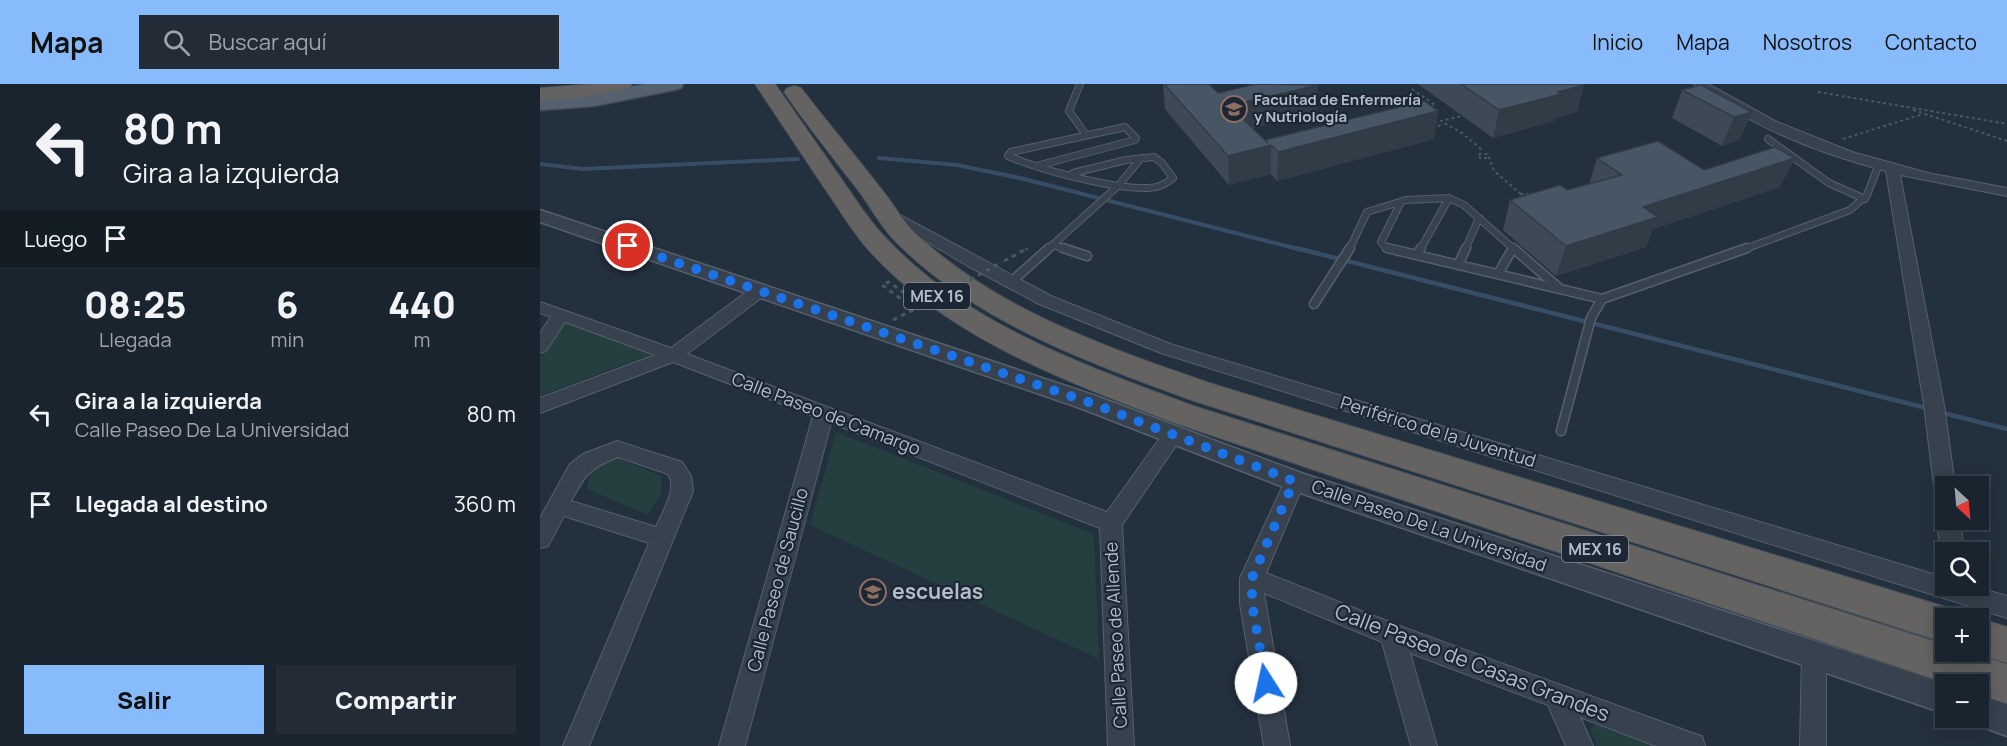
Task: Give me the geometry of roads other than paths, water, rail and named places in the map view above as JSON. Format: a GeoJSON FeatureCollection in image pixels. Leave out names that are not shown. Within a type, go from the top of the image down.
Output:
{"type":"FeatureCollection","features":[{"type":"Feature","properties":{"kind":"highway"},"geometry":{"type":"LineString","coordinates":[[540,94],[581,92],[622,84]]}},
{"type":"Feature","properties":{"kind":"highway","name":"MEX 16"},"geometry":{"type":"LineString","coordinates":[[765,84],[880,248],[917,281],[963,315],[1056,366],[1186,414],[2007,684]]}},
{"type":"Feature","properties":{"kind":"highway","name":"MEX 16"},"geometry":{"type":"LineString","coordinates":[[788,84],[903,235],[930,258],[1012,313],[1112,361],[1186,414]]}},
{"type":"Feature","properties":{"kind":"highway"},"geometry":{"type":"LineString","coordinates":[[1088,402],[1186,414]]}},
{"type":"Feature","properties":{"kind":"highway","name":"Periférico de la Juventud"},"geometry":{"type":"LineString","coordinates":[[1186,414],[1935,622]]}},
{"type":"Feature","properties":{"kind":"highway"},"geometry":{"type":"LineString","coordinates":[[1989,639],[2007,645]]}},
{"type":"Feature","properties":{"kind":"main road"},"geometry":{"type":"LineString","coordinates":[[540,104],[594,100],[674,84]]}},
{"type":"Feature","properties":{"kind":"street"},"geometry":{"type":"LineString","coordinates":[[1700,84],[1779,127],[1912,181],[1948,181],[2007,192]]}},
{"type":"Feature","properties":{"kind":"street"},"geometry":{"type":"LineString","coordinates":[[1888,172],[1935,415],[1943,476]]}},
{"type":"Feature","properties":{"kind":"street","name":"Periférico de la Juventud"},"geometry":{"type":"LineString","coordinates":[[887,212],[1045,300],[1219,367],[1935,582]]}},
{"type":"Feature","properties":{"kind":"street"},"geometry":{"type":"LineString","coordinates":[[540,216],[1088,402]]}},
{"type":"Feature","properties":{"kind":"street"},"geometry":{"type":"LineString","coordinates":[[540,406],[673,355],[759,291]]}},
{"type":"Feature","properties":{"kind":"street","name":"Calle Paseo de Camargo"},"geometry":{"type":"LineString","coordinates":[[540,307],[673,355],[1111,523]]}},
{"type":"Feature","properties":{"kind":"street"},"geometry":{"type":"LineString","coordinates":[[540,348],[561,315]]}},
{"type":"Feature","properties":{"kind":"street","name":"Calle Paseo de Saucillo"},"geometry":{"type":"LineString","coordinates":[[732,746],[824,413]]}},
{"type":"Feature","properties":{"kind":"street","name":"Calle Paseo De La Universidad"},"geometry":{"type":"LineString","coordinates":[[1186,414],[1294,481],[1935,695]]}},
{"type":"Feature","properties":{"kind":"street","name":"Calle Paseo de Allende"},"geometry":{"type":"LineString","coordinates":[[1121,746],[1111,523],[1186,414]]}},
{"type":"Feature","properties":{"kind":"street"},"geometry":{"type":"LineString","coordinates":[[540,539],[577,470],[590,460],[609,451],[617,449],[675,468],[681,476],[682,491],[576,746]]}},
{"type":"Feature","properties":{"kind":"street"},"geometry":{"type":"LineString","coordinates":[[1277,746],[1252,604],[1252,578],[1294,481]]}},
{"type":"Feature","properties":{"kind":"street"},"geometry":{"type":"LineString","coordinates":[[558,505],[662,538]]}},
{"type":"Feature","properties":{"kind":"street","name":"Calle Paseo de Casas Grandes"},"geometry":{"type":"LineString","coordinates":[[1252,578],[1392,635],[1692,746]]}},
{"type":"Feature","properties":{"kind":"street","name":"Periférico de la Juventud"},"geometry":{"type":"LineString","coordinates":[[1978,596],[2007,607]]}},
{"type":"Feature","properties":{"kind":"street"},"geometry":{"type":"LineString","coordinates":[[1392,635],[1424,746]]}},
{"type":"Feature","properties":{"kind":"street"},"geometry":{"type":"LineString","coordinates":[[1813,746],[1814,655]]}},
{"type":"Feature","properties":{"kind":"street"},"geometry":{"type":"LineString","coordinates":[[1557,696],[1580,746]]}},
{"type":"Feature","properties":{"kind":"street"},"geometry":{"type":"LineString","coordinates":[[1989,714],[2007,720]]}},
{"type":"Feature","properties":{"kind":"lane"},"geometry":{"type":"LineString","coordinates":[[1080,84],[1069,111],[1086,135]]}},
{"type":"Feature","properties":{"kind":"lane"},"geometry":{"type":"LineString","coordinates":[[1040,165],[1132,141],[1136,138],[1125,127],[1008,154],[1009,157],[1040,165],[1073,173],[1119,185],[1149,188],[1173,179],[1158,159],[1141,158],[1073,173]]}},
{"type":"Feature","properties":{"kind":"lane"},"geometry":{"type":"LineString","coordinates":[[1768,139],[1829,183],[1865,199]]}},
{"type":"Feature","properties":{"kind":"lane"},"geometry":{"type":"LineString","coordinates":[[1011,282],[1107,197],[1141,158]]}},
{"type":"Feature","properties":{"kind":"lane"},"geometry":{"type":"LineString","coordinates":[[1401,202],[1381,242],[1386,248],[1602,299],[1828,221],[1854,209],[1865,199],[1874,184],[1888,172]]}},
{"type":"Feature","properties":{"kind":"lane"},"geometry":{"type":"LineString","coordinates":[[1418,255],[1449,198]]}},
{"type":"Feature","properties":{"kind":"lane"},"geometry":{"type":"LineString","coordinates":[[1314,304],[1346,257],[1367,212],[1374,208],[1401,202],[1449,198],[1464,205],[1559,288]]}},
{"type":"Feature","properties":{"kind":"lane"},"geometry":{"type":"LineString","coordinates":[[1458,265],[1479,218]]}},
{"type":"Feature","properties":{"kind":"lane"},"geometry":{"type":"LineString","coordinates":[[1053,245],[1087,256]]}},
{"type":"Feature","properties":{"kind":"lane"},"geometry":{"type":"LineString","coordinates":[[1498,274],[1513,248]]}},
{"type":"Feature","properties":{"kind":"lane"},"geometry":{"type":"LineString","coordinates":[[1561,431],[1592,318],[1602,299]]}},
{"type":"Feature","properties":{"kind":"waterway"},"geometry":{"type":"LineString","coordinates":[[879,158],[957,165],[1020,178],[1302,250]]}},
{"type":"Feature","properties":{"kind":"waterway"},"geometry":{"type":"LineString","coordinates":[[540,164],[583,169],[798,159]]}},
{"type":"Feature","properties":{"kind":"waterway"},"geometry":{"type":"LineString","coordinates":[[1296,248],[1930,409]]}},
{"type":"Feature","properties":{"kind":"waterway"},"geometry":{"type":"LineString","coordinates":[[1939,412],[2007,429]]}},
{"type":"Feature","properties":{"kind":"place","name":"Facultad de Enfermería y Nutriología"},"geometry":{"type":"Point","coordinates":[1234,109]}},
{"type":"Feature","properties":{"kind":"place","name":"escuelas"},"geometry":{"type":"Point","coordinates":[873,592]}}]}
